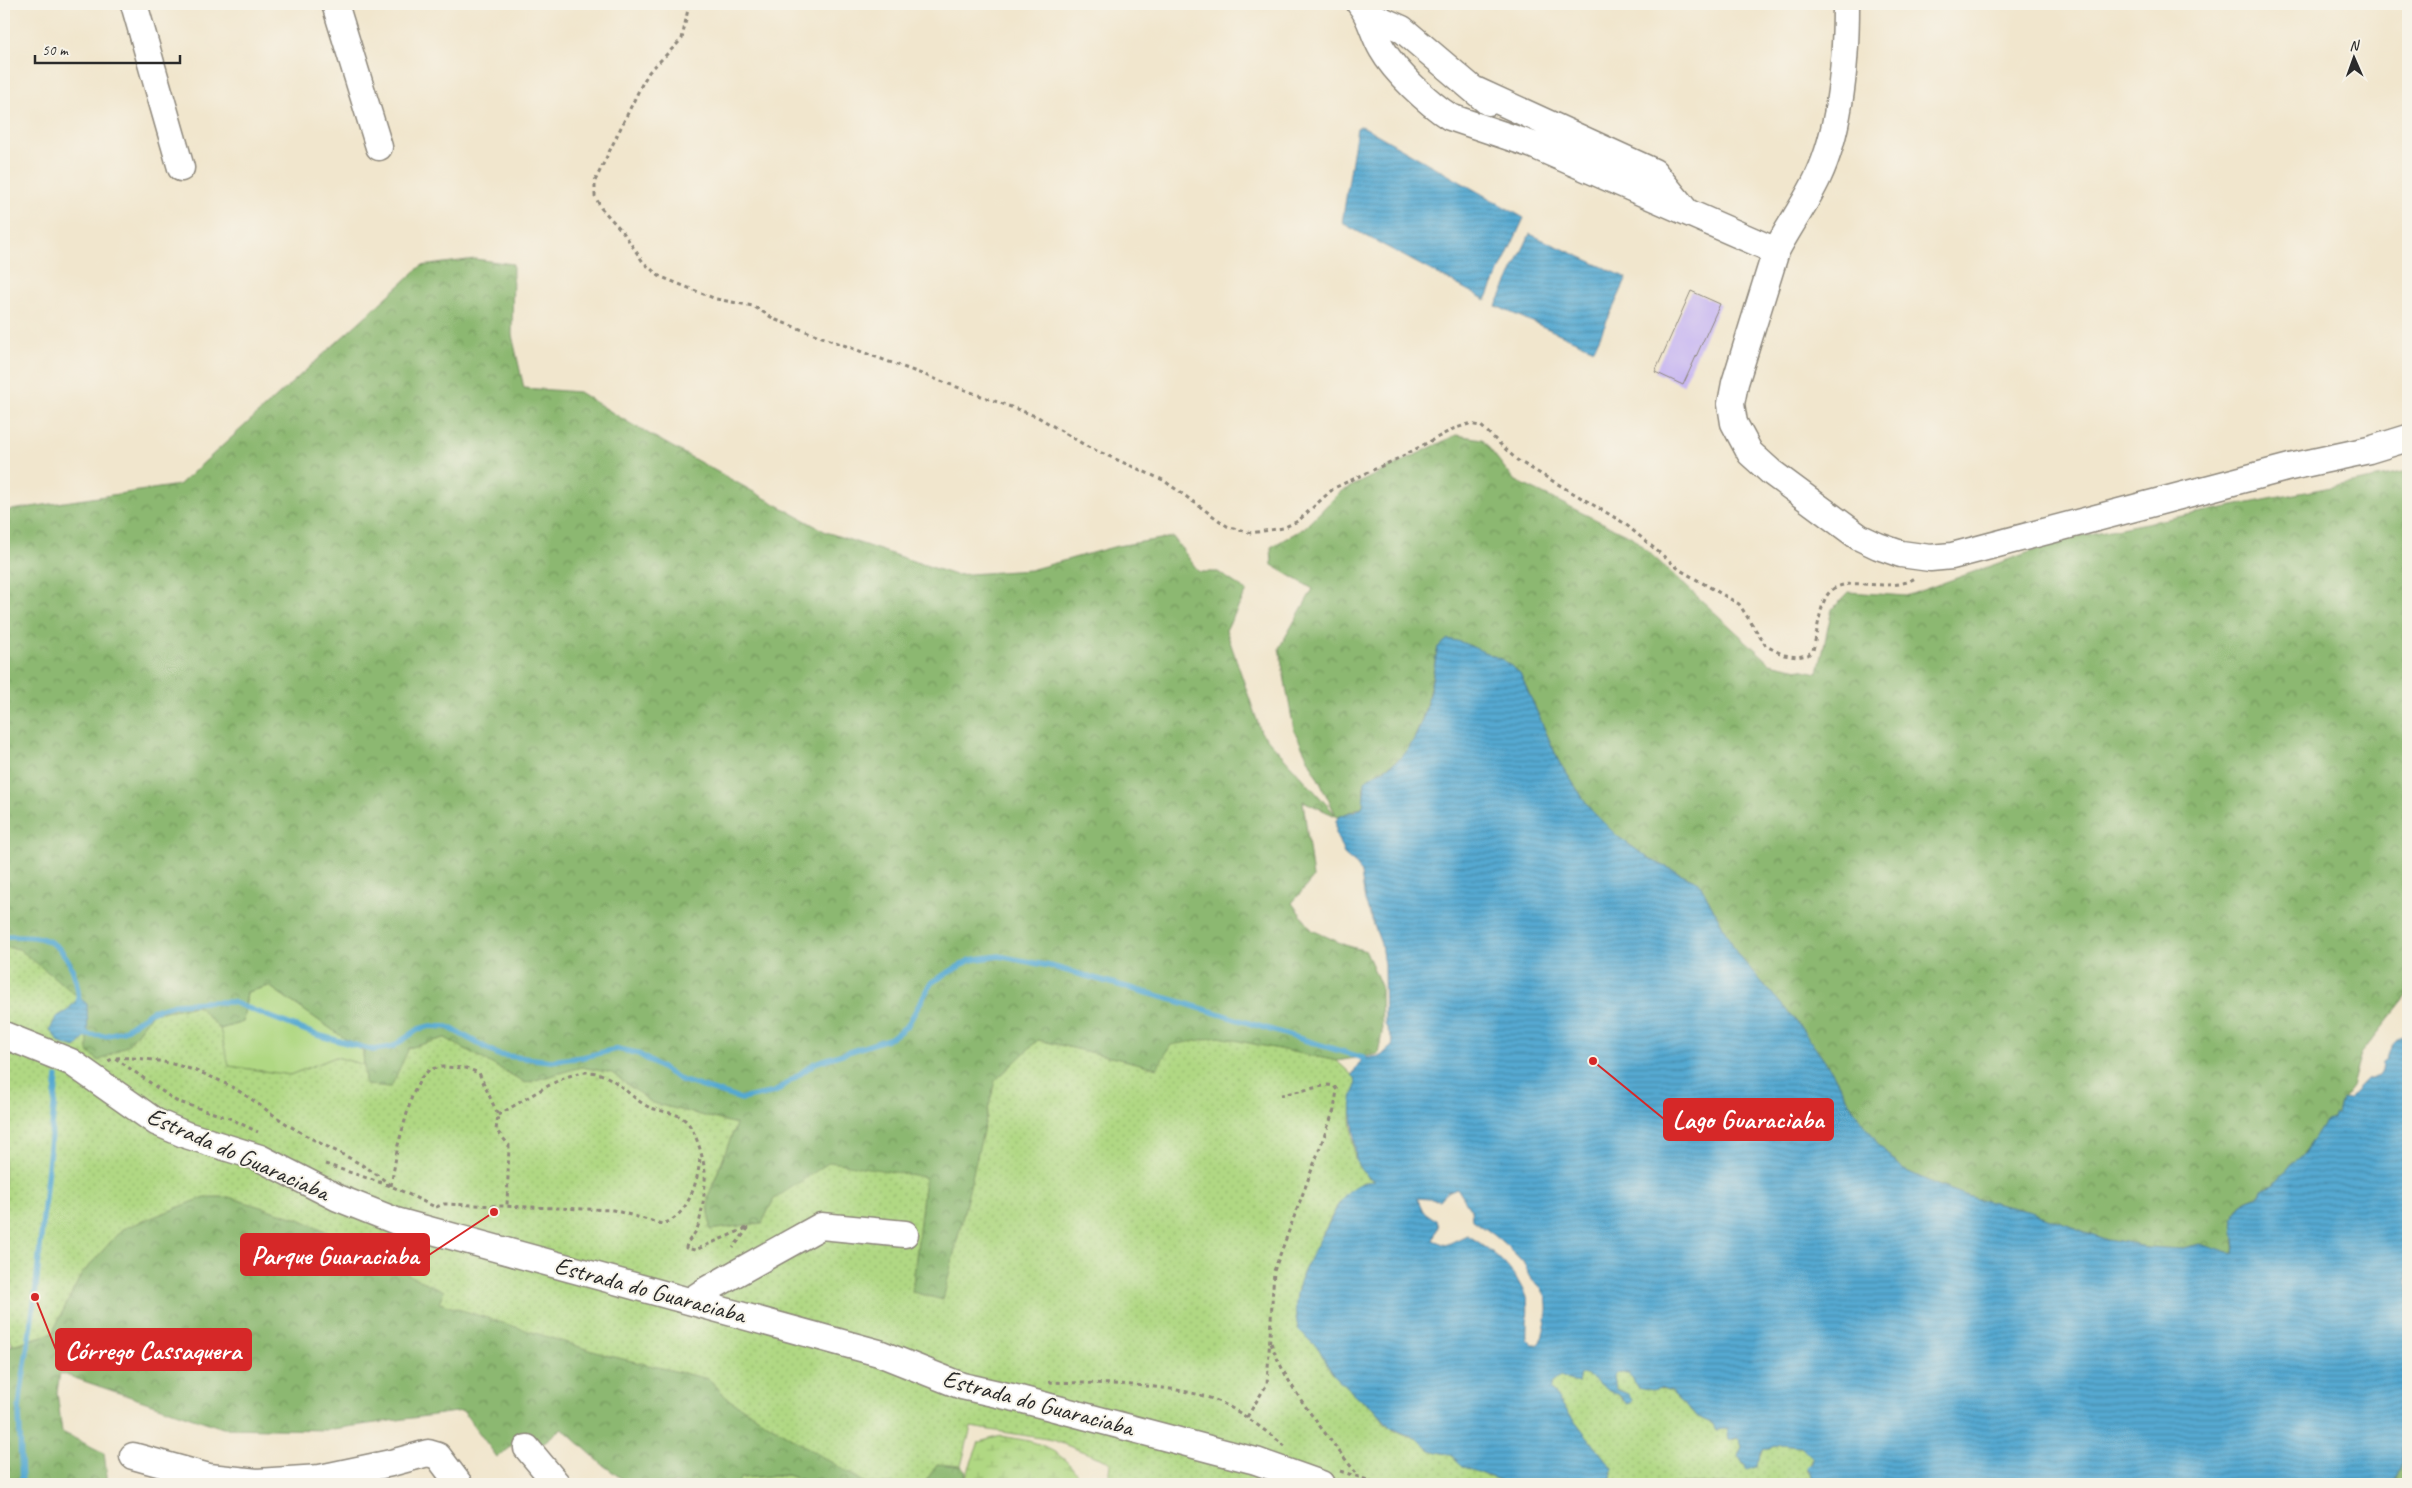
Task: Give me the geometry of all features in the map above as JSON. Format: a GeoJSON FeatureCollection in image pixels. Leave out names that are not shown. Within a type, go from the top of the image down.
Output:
{"type":"FeatureCollection","features":[{"type":"Feature","properties":{"kind":"street"},"geometry":{"type":"LineString","coordinates":[[134,4],[182,168]]}},
{"type":"Feature","properties":{"kind":"street"},"geometry":{"type":"LineString","coordinates":[[335,4],[379,147]]}},
{"type":"Feature","properties":{"kind":"street"},"geometry":{"type":"LineString","coordinates":[[1846,4],[1846,38],[1836,119],[1828,147],[1818,176],[1776,251],[1735,383],[1731,404],[1734,423],[1750,453],[1771,472],[1859,537],[1901,554],[1930,558],[1952,556],[1979,550],[2071,523],[2290,467],[2369,450],[2408,438]]}},
{"type":"Feature","properties":{"kind":"street"},"geometry":{"type":"LineString","coordinates":[[1364,9],[1377,40],[1393,64],[1440,111],[1459,121],[1533,145],[1776,251]]}},
{"type":"Feature","properties":{"kind":"street"},"geometry":{"type":"LineString","coordinates":[[1364,9],[1402,30],[1475,90],[1533,145]]}},
{"type":"Feature","properties":{"kind":"street"},"geometry":{"type":"LineString","coordinates":[[1475,90],[1654,172],[1685,211]]}},
{"type":"Feature","properties":{"kind":"street","name":"Estrada do Guaraciaba"},"geometry":{"type":"LineString","coordinates":[[4,1035],[71,1062],[156,1122],[186,1135],[260,1158],[368,1211],[424,1230],[879,1353],[962,1386],[1020,1399],[1217,1451],[1322,1484]]}},
{"type":"Feature","properties":{"kind":"street"},"geometry":{"type":"LineString","coordinates":[[690,1301],[821,1226],[905,1234]]}},
{"type":"Feature","properties":{"kind":"street"},"geometry":{"type":"LineString","coordinates":[[527,1448],[556,1484]]}},
{"type":"Feature","properties":{"kind":"street"},"geometry":{"type":"LineString","coordinates":[[134,1456],[209,1477],[258,1482],[320,1478],[428,1453],[438,1456],[459,1484]]}},
{"type":"Feature","properties":{"kind":"path"},"geometry":{"type":"LineString","coordinates":[[689,4],[682,39],[650,72],[640,86],[595,181],[594,188],[597,202],[624,232],[643,262],[659,276],[677,285],[716,299],[753,306],[776,320],[1038,416],[1088,447],[1163,480],[1227,526],[1252,533],[1284,528],[1298,521],[1334,488],[1399,458],[1453,429],[1469,424],[1481,426],[1517,460],[1624,523],[1680,570],[1738,604],[1766,646],[1784,655],[1797,657],[1808,655],[1813,650],[1826,597],[1837,586],[1845,583],[1875,586],[1900,585],[1914,579],[1926,567],[1930,558]]}},
{"type":"Feature","properties":{"kind":"path"},"geometry":{"type":"LineString","coordinates":[[116,1058],[137,1057],[177,1066],[229,1085],[300,1133],[378,1174],[392,1186],[398,1145],[408,1109],[421,1078],[426,1072],[442,1067],[476,1071],[482,1077],[498,1115],[496,1130],[509,1145],[507,1206]]}},
{"type":"Feature","properties":{"kind":"path"},"geometry":{"type":"LineString","coordinates":[[498,1115],[570,1076],[592,1072],[613,1079],[645,1105],[686,1120],[696,1139],[705,1176],[698,1227],[686,1248],[695,1250],[748,1227],[724,1260],[726,1279]]}},
{"type":"Feature","properties":{"kind":"path"},"geometry":{"type":"LineString","coordinates":[[1247,1418],[1267,1384],[1274,1271],[1334,1110],[1337,1090],[1334,1086],[1328,1085],[1281,1094]]}},
{"type":"Feature","properties":{"kind":"path"},"geometry":{"type":"LineString","coordinates":[[436,1207],[444,1204],[613,1210],[657,1224],[667,1223],[676,1217],[690,1196],[697,1175],[700,1154]]}},
{"type":"Feature","properties":{"kind":"path"},"geometry":{"type":"LineString","coordinates":[[1270,1340],[1277,1359],[1301,1397],[1361,1478]]}},
{"type":"Feature","properties":{"kind":"green space"},"geometry":{"type":"Polygon","coordinates":[[[475,259],[513,264],[512,335],[524,388],[579,392],[631,424],[826,532],[955,575],[1030,570],[1117,546],[1173,537],[1199,572],[1218,572],[1247,591],[1226,630],[1261,732],[1336,815],[1294,730],[1279,648],[1313,589],[1272,565],[1271,547],[1304,528],[1340,492],[1456,435],[1482,439],[1514,480],[1632,537],[1770,663],[1818,673],[1832,609],[1849,592],[1906,596],[2069,538],[2408,472],[2408,995],[2361,1054],[2352,1086],[2342,1099],[2338,1115],[2333,1119],[2325,1121],[2304,1154],[2274,1185],[2264,1189],[2261,1195],[2251,1198],[2237,1208],[2234,1222],[2235,1253],[2227,1254],[2200,1244],[2179,1249],[2148,1247],[2107,1240],[2031,1212],[1976,1199],[1937,1185],[1902,1169],[1878,1144],[1852,1107],[1831,1070],[1796,1021],[1738,955],[1699,882],[1651,860],[1617,836],[1591,810],[1559,762],[1520,673],[1503,660],[1483,652],[1438,647],[1427,701],[1414,739],[1407,751],[1397,761],[1373,775],[1365,784],[1363,789],[1363,806],[1338,817],[1303,801],[1313,878],[1292,903],[1312,930],[1345,945],[1366,951],[1381,986],[1382,1033],[1378,1054],[1337,1061],[1219,1037],[1157,1068],[1038,1040],[995,1081],[943,1300],[912,1292],[925,1177],[774,1199],[762,1223],[710,1230],[708,1198],[736,1124],[652,1103],[612,1073],[581,1067],[526,1083],[445,1038],[409,1048],[392,1087],[365,1085],[363,1051],[269,986],[247,992],[243,1022],[220,1029],[198,1006],[153,1013],[128,1045],[99,1061],[88,1052],[19,949],[4,947],[4,511],[179,485],[421,266],[475,259]]]}},
{"type":"Feature","properties":{"kind":"green space"},"geometry":{"type":"Polygon","coordinates":[[[4,947],[19,949],[87,1004],[88,1052],[99,1061],[128,1045],[153,1013],[198,1006],[220,1029],[229,1066],[290,1075],[336,1057],[364,1065],[365,1085],[391,1087],[409,1048],[445,1038],[526,1083],[581,1067],[612,1073],[652,1103],[736,1124],[708,1197],[710,1230],[762,1223],[774,1199],[830,1162],[925,1177],[912,1292],[943,1300],[995,1081],[1038,1040],[1157,1068],[1171,1045],[1219,1037],[1337,1061],[1355,1078],[1357,1085],[1352,1098],[1351,1119],[1355,1160],[1367,1176],[1375,1181],[1363,1182],[1337,1206],[1302,1275],[1296,1317],[1319,1349],[1331,1372],[1356,1396],[1376,1411],[1386,1424],[1395,1431],[1418,1439],[1430,1450],[1451,1455],[1487,1476],[1503,1481],[1504,1484],[1108,1484],[1110,1462],[1053,1440],[971,1427],[961,1466],[937,1464],[924,1484],[867,1484],[728,1399],[709,1379],[606,1355],[439,1303],[444,1291],[353,1249],[324,1230],[299,1219],[229,1197],[205,1197],[122,1229],[81,1275],[52,1333],[12,1345],[4,1319],[4,947]]]}},
{"type":"Feature","properties":{"kind":"green space"},"geometry":{"type":"Polygon","coordinates":[[[269,986],[363,1051],[364,1065],[336,1057],[290,1075],[228,1066],[220,1029],[243,1022],[247,992],[269,986]]]}},
{"type":"Feature","properties":{"kind":"green space"},"geometry":{"type":"Polygon","coordinates":[[[205,1197],[229,1197],[299,1219],[324,1230],[353,1249],[445,1291],[440,1303],[606,1355],[709,1379],[728,1399],[867,1484],[813,1484],[787,1475],[741,1478],[737,1484],[629,1484],[603,1465],[562,1428],[538,1447],[527,1434],[497,1457],[463,1411],[325,1430],[223,1428],[60,1373],[57,1392],[62,1432],[104,1453],[108,1484],[4,1484],[4,1348],[52,1333],[81,1275],[122,1229],[205,1197]]]}},
{"type":"Feature","properties":{"kind":"green space"},"geometry":{"type":"Polygon","coordinates":[[[1618,1372],[1628,1373],[1633,1381],[1671,1392],[1698,1417],[1713,1424],[1716,1430],[1726,1429],[1733,1440],[1737,1438],[1740,1440],[1742,1447],[1739,1453],[1747,1469],[1761,1457],[1763,1450],[1781,1444],[1801,1446],[1813,1458],[1807,1471],[1812,1476],[1810,1484],[1592,1484],[1611,1479],[1612,1468],[1550,1389],[1552,1384],[1561,1376],[1578,1384],[1580,1374],[1584,1374],[1613,1393],[1618,1394],[1623,1401],[1628,1394],[1616,1390],[1614,1376],[1618,1372]]]}},
{"type":"Feature","properties":{"kind":"green space"},"geometry":{"type":"Polygon","coordinates":[[[1001,1436],[1020,1439],[1050,1449],[1071,1466],[1077,1474],[1080,1484],[963,1484],[979,1442],[1001,1436]]]}},
{"type":"Feature","properties":{"kind":"green space"},"geometry":{"type":"Polygon","coordinates":[[[2408,1440],[2408,1484],[2394,1484],[2402,1463],[2403,1447],[2408,1440]]]}},
{"type":"Feature","properties":{"kind":"green space"},"geometry":{"type":"Polygon","coordinates":[[[937,1464],[961,1466],[966,1471],[963,1484],[924,1484],[937,1464]]]}},
{"type":"Feature","properties":{"kind":"green space"},"geometry":{"type":"Polygon","coordinates":[[[787,1475],[813,1484],[737,1484],[740,1478],[787,1475]]]}},
{"type":"Feature","properties":{"kind":"water"},"geometry":{"type":"Polygon","coordinates":[[[1360,126],[1524,218],[1486,300],[1342,223],[1357,128],[1360,126]]]}},
{"type":"Feature","properties":{"kind":"water"},"geometry":{"type":"Polygon","coordinates":[[[1530,234],[1627,278],[1594,349],[1496,306],[1530,234]]]}},
{"type":"Feature","properties":{"kind":"water"},"geometry":{"type":"Polygon","coordinates":[[[1448,639],[1461,642],[1503,660],[1520,673],[1559,762],[1591,810],[1617,836],[1651,860],[1699,882],[1738,955],[1796,1021],[1831,1070],[1852,1107],[1878,1144],[1902,1169],[1937,1185],[1976,1199],[2031,1212],[2107,1240],[2148,1247],[2179,1249],[2200,1244],[2232,1254],[2235,1253],[2236,1248],[2234,1216],[2240,1205],[2261,1195],[2264,1189],[2274,1185],[2291,1165],[2304,1154],[2325,1121],[2333,1119],[2334,1115],[2338,1115],[2342,1099],[2349,1098],[2367,1079],[2379,1075],[2391,1047],[2400,1038],[2408,1034],[2408,1440],[2403,1447],[2402,1463],[2394,1484],[1810,1484],[1812,1476],[1807,1468],[1812,1463],[1813,1458],[1801,1446],[1781,1444],[1763,1450],[1756,1466],[1747,1469],[1738,1456],[1742,1447],[1740,1440],[1737,1438],[1728,1440],[1726,1429],[1716,1430],[1713,1424],[1698,1417],[1671,1392],[1660,1388],[1652,1390],[1637,1387],[1628,1373],[1618,1372],[1614,1376],[1616,1389],[1628,1394],[1632,1400],[1631,1403],[1627,1404],[1618,1394],[1613,1393],[1584,1375],[1580,1375],[1578,1384],[1561,1376],[1552,1384],[1550,1389],[1612,1468],[1611,1479],[1604,1483],[1504,1484],[1499,1480],[1464,1467],[1451,1455],[1430,1450],[1418,1439],[1391,1428],[1376,1411],[1356,1396],[1336,1377],[1319,1349],[1299,1331],[1296,1302],[1303,1274],[1341,1201],[1356,1186],[1374,1181],[1361,1170],[1356,1160],[1351,1108],[1355,1078],[1352,1075],[1363,1058],[1381,1056],[1392,1046],[1393,1041],[1385,1024],[1384,965],[1381,944],[1365,901],[1361,873],[1357,865],[1344,854],[1336,834],[1336,820],[1342,815],[1360,809],[1363,806],[1365,781],[1397,761],[1406,752],[1424,715],[1438,647],[1448,639]],[[1457,1188],[1447,1192],[1440,1200],[1417,1198],[1423,1211],[1436,1220],[1438,1227],[1433,1240],[1446,1245],[1467,1235],[1486,1247],[1503,1262],[1523,1289],[1528,1308],[1527,1339],[1533,1345],[1538,1345],[1543,1334],[1547,1312],[1544,1293],[1530,1277],[1524,1264],[1517,1256],[1505,1244],[1472,1220],[1471,1210],[1457,1188]]]}},
{"type":"Feature","properties":{"kind":"water"},"geometry":{"type":"Polygon","coordinates":[[[79,997],[87,1004],[88,1035],[75,1048],[60,1043],[50,1030],[56,1017],[67,1011],[79,997]]]}},
{"type":"Feature","properties":{"kind":"building"},"geometry":{"type":"Polygon","coordinates":[[[1691,291],[1720,304],[1683,385],[1655,372],[1691,291]]]}},
{"type":"Feature","properties":{"kind":"waterway"},"geometry":{"type":"LineString","coordinates":[[4,936],[35,937],[55,945],[69,961],[76,982],[79,1003]]}},
{"type":"Feature","properties":{"kind":"waterway"},"geometry":{"type":"LineString","coordinates":[[84,1031],[88,1035],[105,1036],[123,1031],[152,1011],[176,1004],[232,1002],[317,1035],[373,1050],[392,1047],[419,1029],[430,1026],[448,1027],[499,1055],[551,1061],[583,1057],[617,1049],[637,1053],[681,1080],[741,1099],[775,1092],[815,1063],[891,1038],[907,1026],[932,982],[970,960],[999,956],[1050,966],[1177,1001],[1363,1058]]}},
{"type":"Feature","properties":{"kind":"waterway"},"geometry":{"type":"LineString","coordinates":[[22,1484],[19,1411],[35,1297],[57,1077]]}},
{"type":"Feature","properties":{"kind":"place","name":"Lago Guaraciaba"},"geometry":{"type":"Point","coordinates":[1593,1061]}},
{"type":"Feature","properties":{"kind":"place","name":"Parque Guaraciaba"},"geometry":{"type":"Point","coordinates":[494,1212]}},
{"type":"Feature","properties":{"kind":"place","name":"Córrego Cassaquera"},"geometry":{"type":"Point","coordinates":[35,1297]}}]}
